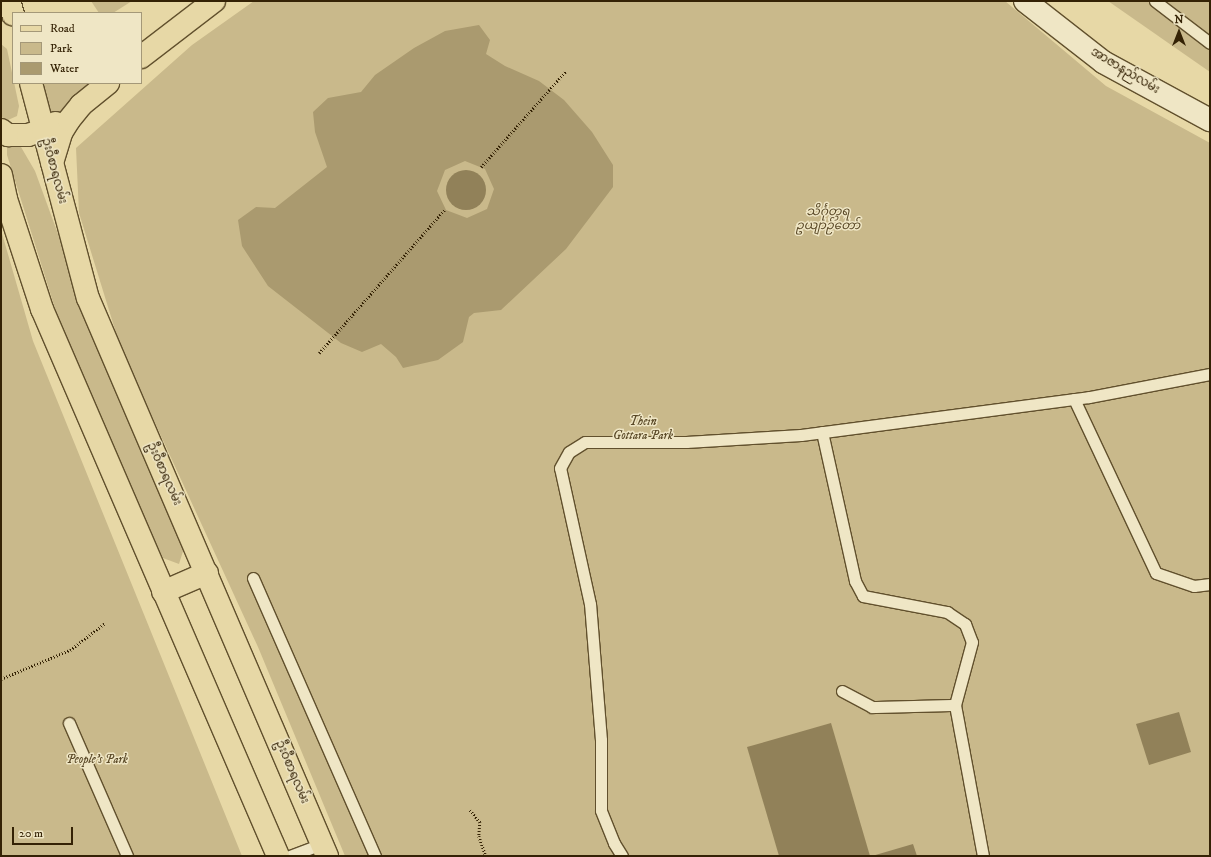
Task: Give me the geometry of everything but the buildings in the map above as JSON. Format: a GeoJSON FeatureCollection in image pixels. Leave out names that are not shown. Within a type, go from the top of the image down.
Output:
{"type":"FeatureCollection","features":[{"type":"Feature","properties":{"kind":"main road"},"geometry":{"type":"LineString","coordinates":[[142,56],[214,1]]}},
{"type":"Feature","properties":{"kind":"main road","name":"အာဇာနည်လမ်း"},"geometry":{"type":"LineString","coordinates":[[1025,1],[1103,62],[1210,120]]}},
{"type":"Feature","properties":{"kind":"main road"},"geometry":{"type":"LineString","coordinates":[[142,44],[163,39]]}},
{"type":"Feature","properties":{"kind":"main road","name":"ဦးဝီစာရလမ်း"},"geometry":{"type":"LineString","coordinates":[[31,84],[88,298],[325,850]]}},
{"type":"Feature","properties":{"kind":"main road"},"geometry":{"type":"LineString","coordinates":[[1,130],[8,135],[28,135],[43,130],[81,105],[107,84]]}},
{"type":"Feature","properties":{"kind":"main road"},"geometry":{"type":"LineString","coordinates":[[52,164],[61,133],[81,105]]}},
{"type":"Feature","properties":{"kind":"main road"},"geometry":{"type":"LineString","coordinates":[[1,175],[6,199],[42,310],[278,856]]}},
{"type":"Feature","properties":{"kind":"main road"},"geometry":{"type":"LineString","coordinates":[[163,592],[207,573]]}},
{"type":"Feature","properties":{"kind":"lane"},"geometry":{"type":"LineString","coordinates":[[1155,1],[1210,43]]}},
{"type":"Feature","properties":{"kind":"lane"},"geometry":{"type":"LineString","coordinates":[[622,856],[614,843],[601,810],[601,740],[590,604],[560,468],[569,452],[585,442],[686,442],[822,432],[1074,399],[1210,374]]}},
{"type":"Feature","properties":{"kind":"lane"},"geometry":{"type":"LineString","coordinates":[[1074,399],[1156,574],[1194,586],[1210,584]]}},
{"type":"Feature","properties":{"kind":"lane"},"geometry":{"type":"LineString","coordinates":[[822,432],[854,581],[863,596],[948,612],[965,624],[972,642],[955,705],[983,856]]}},
{"type":"Feature","properties":{"kind":"lane"},"geometry":{"type":"LineString","coordinates":[[253,578],[375,856]]}},
{"type":"Feature","properties":{"kind":"lane"},"geometry":{"type":"LineString","coordinates":[[842,691],[872,707],[955,705]]}},
{"type":"Feature","properties":{"kind":"lane"},"geometry":{"type":"LineString","coordinates":[[69,723],[127,856]]}},
{"type":"Feature","properties":{"kind":"lane"},"geometry":{"type":"LineString","coordinates":[[290,856],[325,850]]}},
{"type":"Feature","properties":{"kind":"path"},"geometry":{"type":"LineString","coordinates":[[481,167],[566,71]]}},
{"type":"Feature","properties":{"kind":"path"},"geometry":{"type":"LineString","coordinates":[[319,353],[445,209]]}},
{"type":"Feature","properties":{"kind":"path"},"geometry":{"type":"LineString","coordinates":[[1,679],[70,650],[105,623]]}},
{"type":"Feature","properties":{"kind":"path"},"geometry":{"type":"LineString","coordinates":[[470,810],[480,822],[479,836],[486,856]]}},
{"type":"Feature","properties":{"kind":"green space"},"geometry":{"type":"Polygon","coordinates":[[[91,1],[132,1],[115,12],[98,12],[91,1]]]}},
{"type":"Feature","properties":{"kind":"green space","name":"Thein Gottara Park"},"geometry":{"type":"Polygon","coordinates":[[[254,1],[1005,1],[1106,86],[1210,143],[1210,856],[345,856],[258,647],[121,349],[79,213],[76,148],[192,45],[254,1]]]}},
{"type":"Feature","properties":{"kind":"green space"},"geometry":{"type":"Polygon","coordinates":[[[1108,1],[1210,1],[1210,72],[1108,1]]]}},
{"type":"Feature","properties":{"kind":"green space"},"geometry":{"type":"Polygon","coordinates":[[[1,44],[7,49],[12,73],[12,84],[14,84],[19,106],[17,116],[8,120],[1,117],[1,44]]]}},
{"type":"Feature","properties":{"kind":"green space"},"geometry":{"type":"Polygon","coordinates":[[[37,84],[90,84],[56,117],[47,114],[37,84]]]}},
{"type":"Feature","properties":{"kind":"green space"},"geometry":{"type":"Polygon","coordinates":[[[10,144],[21,147],[35,171],[119,401],[184,548],[179,564],[163,558],[94,411],[64,337],[7,155],[7,148],[10,144]]]}},
{"type":"Feature","properties":{"kind":"green space","name":"People's Park"},"geometry":{"type":"Polygon","coordinates":[[[1,230],[33,341],[242,856],[1,856],[1,230]]]}},
{"type":"Feature","properties":{"kind":"water"},"geometry":{"type":"Polygon","coordinates":[[[479,25],[490,40],[486,54],[505,66],[539,81],[564,100],[592,132],[613,165],[613,187],[566,249],[501,310],[474,313],[469,317],[463,342],[438,360],[403,368],[396,357],[381,344],[362,352],[341,343],[268,286],[242,246],[238,220],[256,207],[275,208],[327,167],[315,132],[313,112],[328,98],[361,92],[375,75],[414,48],[445,31],[479,25]],[[465,161],[445,170],[437,191],[446,210],[467,218],[487,209],[494,189],[485,169],[465,161]]]}},
{"type":"Feature","properties":{"kind":"park label","name":"သိင်္ဂုတ္တရ ဥယျာဉ်တော်"},"geometry":{"type":"Point","coordinates":[828,219]}}]}
